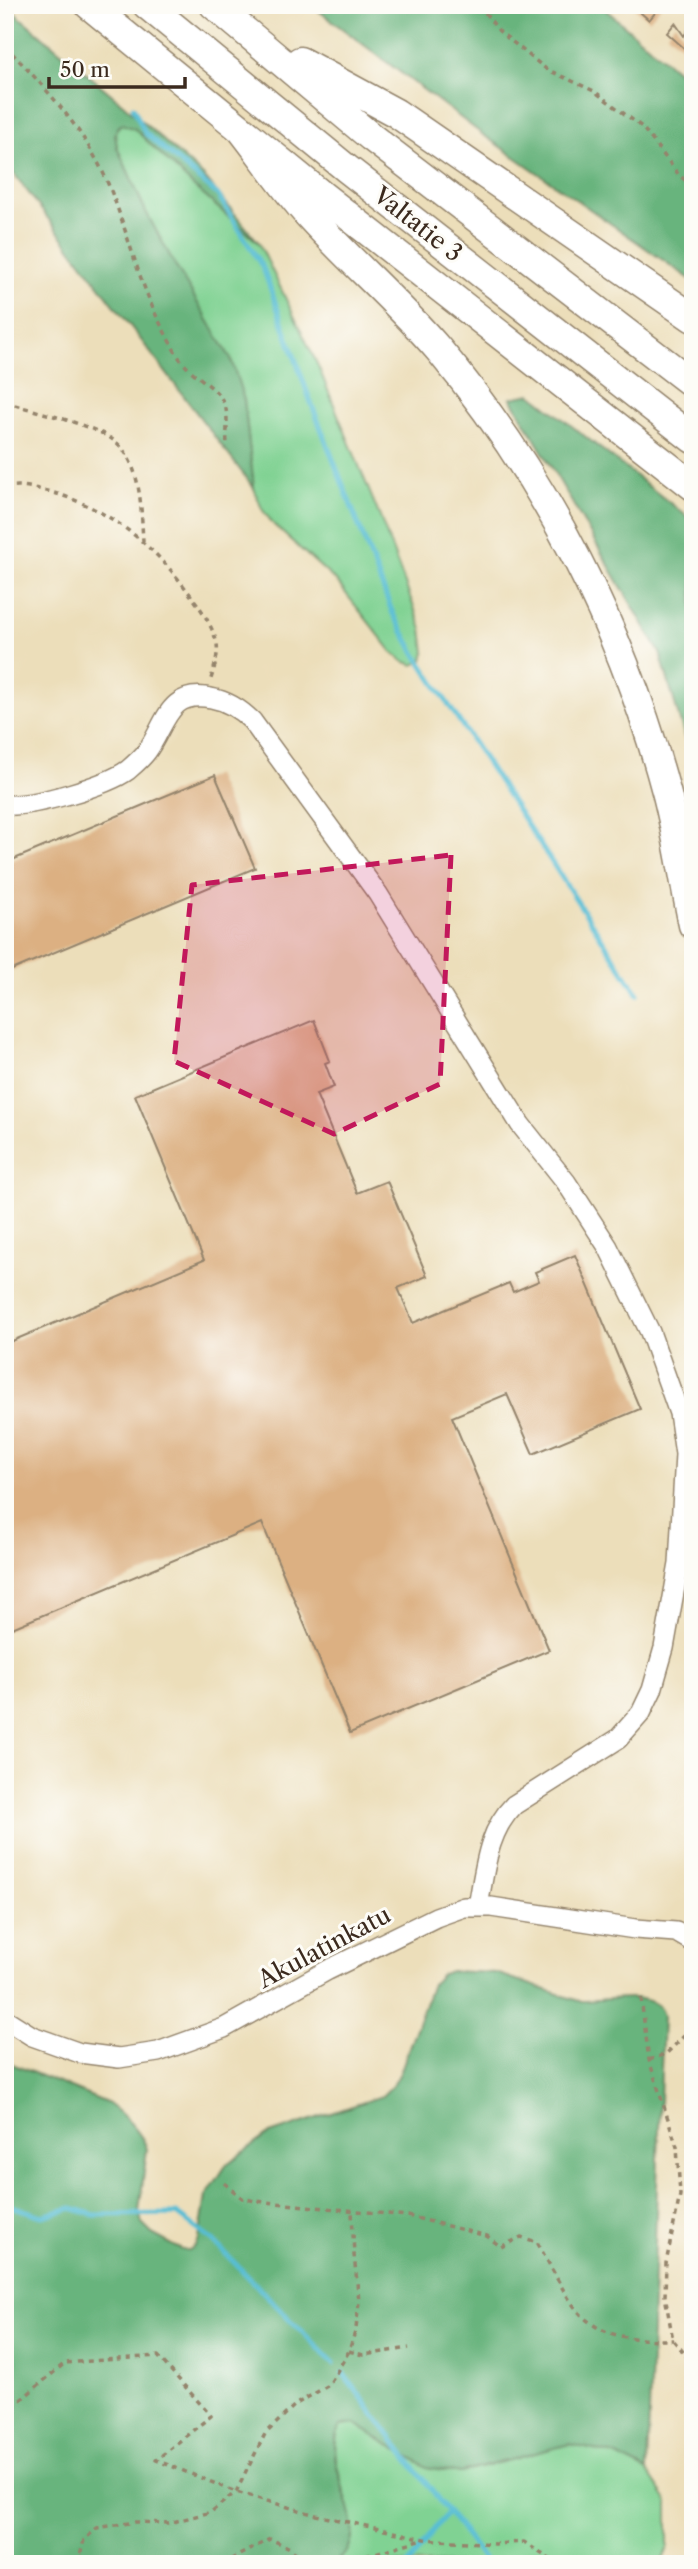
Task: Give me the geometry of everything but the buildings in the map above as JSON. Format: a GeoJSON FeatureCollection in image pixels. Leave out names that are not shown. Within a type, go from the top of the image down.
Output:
{"type":"FeatureCollection","features":[{"type":"Feature","properties":{"kind":"highway"},"geometry":{"type":"LineString","coordinates":[[89,5],[356,222],[693,486]]}},
{"type":"Feature","properties":{"kind":"highway","name":"Valtatie 3"},"geometry":{"type":"LineString","coordinates":[[147,5],[346,168],[693,439]]}},
{"type":"Feature","properties":{"kind":"highway","name":"Valtatie 3"},"geometry":{"type":"LineString","coordinates":[[214,5],[371,137],[693,384]]}},
{"type":"Feature","properties":{"kind":"highway"},"geometry":{"type":"LineString","coordinates":[[248,33],[396,113],[693,318]]}},
{"type":"Feature","properties":{"kind":"highway"},"geometry":{"type":"LineString","coordinates":[[241,130],[309,216],[390,296],[439,351],[539,487],[585,572],[640,712],[667,796],[693,925]]}},
{"type":"Feature","properties":{"kind":"street"},"geometry":{"type":"LineString","coordinates":[[5,805],[32,803],[105,782],[126,772],[148,750],[175,704],[184,699],[204,697],[231,704],[252,721],[378,894],[520,1124],[566,1182],[608,1247],[650,1332],[679,1413],[685,1454],[678,1564],[664,1648],[652,1690],[641,1713],[618,1739],[514,1805],[503,1816],[491,1842],[478,1906]]}},
{"type":"Feature","properties":{"kind":"street","name":"Akulatinkatu"},"geometry":{"type":"LineString","coordinates":[[5,2019],[32,2036],[80,2053],[119,2057],[158,2052],[225,2028],[328,1970],[436,1917],[478,1906],[687,1933]]}},
{"type":"Feature","properties":{"kind":"path"},"geometry":{"type":"LineString","coordinates":[[479,5],[499,32],[547,69],[594,92],[642,127],[679,175],[693,187]]}},
{"type":"Feature","properties":{"kind":"path"},"geometry":{"type":"LineString","coordinates":[[5,46],[38,80],[88,145],[108,184],[126,230],[140,280],[162,327],[186,366],[211,386],[225,405],[227,445]]}},
{"type":"Feature","properties":{"kind":"path"},"geometry":{"type":"LineString","coordinates":[[5,402],[92,430],[117,443],[131,464],[140,495],[144,543]]}},
{"type":"Feature","properties":{"kind":"path"},"geometry":{"type":"LineString","coordinates":[[5,488],[37,488],[66,495],[103,513],[129,530],[167,565],[201,609],[217,642],[215,667],[204,697]]}},
{"type":"Feature","properties":{"kind":"path"},"geometry":{"type":"LineString","coordinates":[[5,561],[11,575]]}},
{"type":"Feature","properties":{"kind":"path"},"geometry":{"type":"LineString","coordinates":[[641,1998],[649,2060],[677,2147],[680,2195],[666,2263],[665,2296],[673,2340],[685,2354],[693,2374]]}},
{"type":"Feature","properties":{"kind":"path"},"geometry":{"type":"LineString","coordinates":[[649,2060],[666,2054],[693,2027]]}},
{"type":"Feature","properties":{"kind":"path"},"geometry":{"type":"LineString","coordinates":[[224,2183],[242,2198],[255,2202],[408,2216],[487,2236],[501,2247],[521,2237],[537,2242],[576,2312],[596,2329],[638,2340],[673,2340]]}},
{"type":"Feature","properties":{"kind":"path"},"geometry":{"type":"LineString","coordinates":[[78,2564],[84,2540],[97,2528],[135,2522],[169,2523],[211,2512],[236,2492],[265,2434],[296,2404],[329,2385],[349,2351],[356,2329],[359,2301],[352,2211]]}},
{"type":"Feature","properties":{"kind":"path"},"geometry":{"type":"LineString","coordinates":[[349,2351],[363,2356],[410,2348]]}},
{"type":"Feature","properties":{"kind":"path"},"geometry":{"type":"LineString","coordinates":[[5,2413],[65,2363],[158,2356],[211,2416],[156,2460],[236,2492],[316,2515],[425,2539],[494,2544],[524,2542],[557,2564]]}},
{"type":"Feature","properties":{"kind":"path"},"geometry":{"type":"LineString","coordinates":[[222,2564],[270,2539],[288,2547],[310,2564]]}},
{"type":"Feature","properties":{"kind":"path"},"geometry":{"type":"LineString","coordinates":[[338,2564],[425,2539]]}},
{"type":"Feature","properties":{"kind":"highlighted area"},"geometry":{"type":"Polygon","coordinates":[[[451,855],[440,1084],[334,1134],[174,1061],[192,885],[451,855]]]}},
{"type":"Feature","properties":{"kind":"green space"},"geometry":{"type":"Polygon","coordinates":[[[5,5],[123,104],[204,177],[259,243],[192,185],[135,129],[122,124],[117,128],[117,147],[146,212],[231,359],[244,400],[254,488],[5,162],[5,5]]]}},
{"type":"Feature","properties":{"kind":"green space"},"geometry":{"type":"Polygon","coordinates":[[[311,5],[600,5],[693,84],[693,281],[482,134],[311,5]]]}},
{"type":"Feature","properties":{"kind":"green space"},"geometry":{"type":"Polygon","coordinates":[[[122,123],[135,129],[192,185],[259,243],[318,366],[380,517],[422,629],[425,652],[423,660],[414,665],[393,653],[336,581],[274,525],[262,509],[254,488],[244,400],[146,212],[117,147],[115,134],[122,123]]]}},
{"type":"Feature","properties":{"kind":"green space"},"geometry":{"type":"Polygon","coordinates":[[[531,394],[693,521],[693,765],[660,653],[511,398],[531,394]]]}},
{"type":"Feature","properties":{"kind":"green space"},"geometry":{"type":"Polygon","coordinates":[[[450,1971],[496,1973],[579,2001],[642,1999],[659,2007],[663,2016],[647,2471],[615,2455],[569,2444],[460,2473],[427,2467],[354,2424],[340,2426],[335,2441],[335,2456],[352,2519],[352,2534],[348,2550],[334,2564],[5,2564],[5,2061],[109,2104],[126,2118],[147,2149],[139,2211],[142,2224],[152,2234],[182,2250],[189,2250],[199,2239],[206,2196],[227,2164],[267,2135],[382,2096],[394,2084],[432,1984],[440,1975],[450,1971]]]}},
{"type":"Feature","properties":{"kind":"green space"},"geometry":{"type":"Polygon","coordinates":[[[354,2424],[427,2467],[460,2473],[569,2444],[615,2455],[647,2471],[668,2502],[668,2548],[661,2564],[334,2564],[348,2550],[352,2535],[348,2505],[336,2457],[336,2441],[340,2426],[354,2424]]]}},
{"type":"Feature","properties":{"kind":"waterway"},"geometry":{"type":"LineString","coordinates":[[133,107],[145,133],[218,195],[263,268],[310,400],[393,614],[418,658],[638,994]]}},
{"type":"Feature","properties":{"kind":"waterway"},"geometry":{"type":"LineString","coordinates":[[5,2204],[42,2216],[72,2208],[94,2215],[177,2214],[213,2241],[334,2364]]}},
{"type":"Feature","properties":{"kind":"waterway"},"geometry":{"type":"LineString","coordinates":[[343,2373],[487,2564]]}},
{"type":"Feature","properties":{"kind":"waterway"},"geometry":{"type":"LineString","coordinates":[[409,2564],[448,2511]]}}]}
